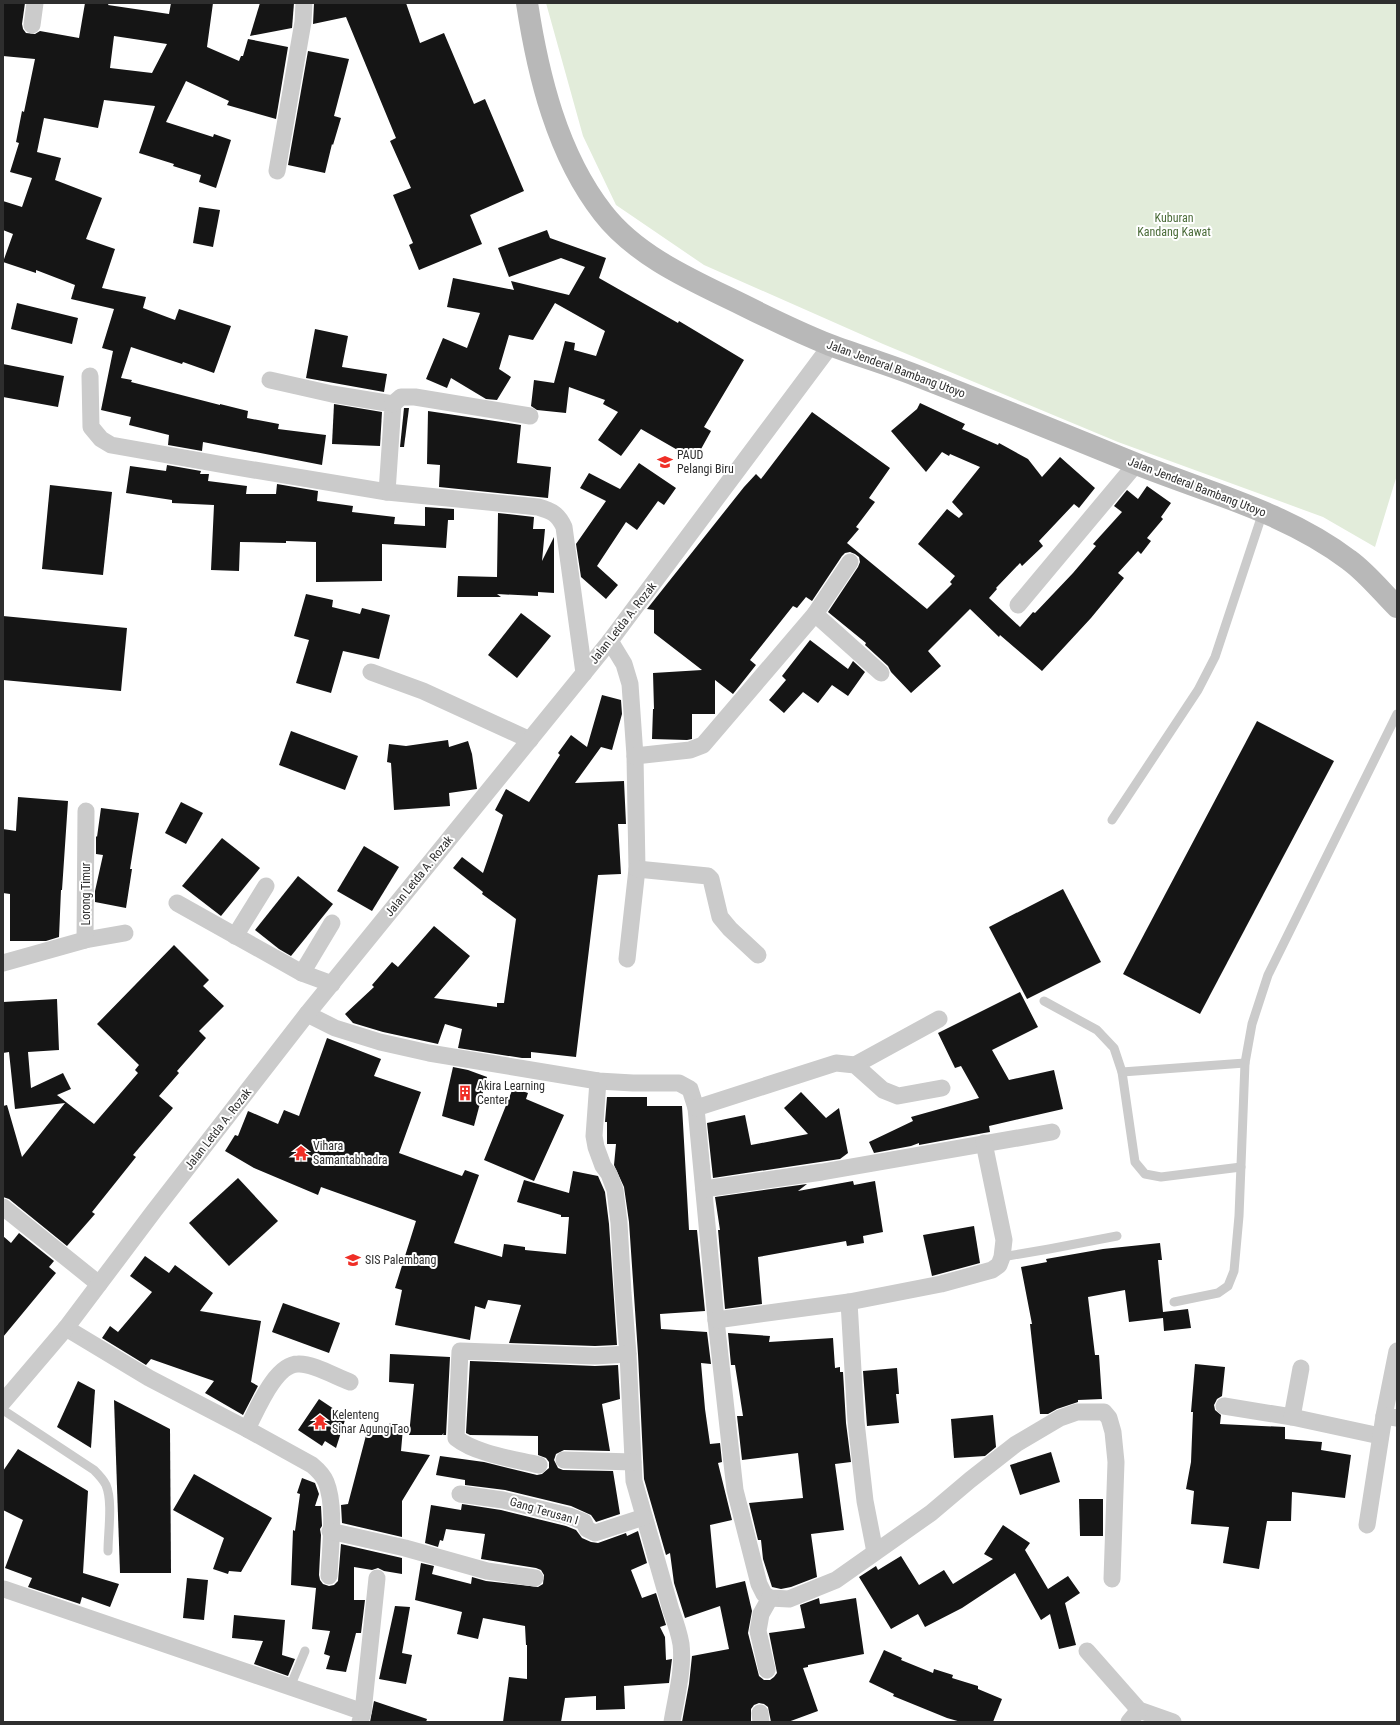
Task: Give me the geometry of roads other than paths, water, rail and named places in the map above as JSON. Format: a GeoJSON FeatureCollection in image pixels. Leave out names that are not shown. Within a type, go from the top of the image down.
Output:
{"type":"FeatureCollection","features":[{"type":"Feature","properties":{"kind":"street"},"geometry":{"type":"LineString","coordinates":[[32,25],[34,3]]}},
{"type":"Feature","properties":{"kind":"street"},"geometry":{"type":"LineString","coordinates":[[277,171],[303,22],[304,3]]}},
{"type":"Feature","properties":{"kind":"street","name":"Jalan Jenderal Bambang Utoyo"},"geometry":{"type":"LineString","coordinates":[[527,3],[534,46],[551,107],[563,142],[579,176],[602,213],[618,230],[640,249],[691,279],[785,326],[831,346],[916,375],[1136,464],[1263,512],[1308,533],[1350,560],[1368,576],[1397,607]]}},
{"type":"Feature","properties":{"kind":"street","name":"Jalan Letda A. Rozak"},"geometry":{"type":"LineString","coordinates":[[5,1395],[66,1328],[307,1014],[610,641],[831,346]]}},
{"type":"Feature","properties":{"kind":"street"},"geometry":{"type":"LineString","coordinates":[[90,376],[91,427],[101,439],[111,445],[387,492],[538,507],[549,510],[559,518],[564,528],[584,673]]}},
{"type":"Feature","properties":{"kind":"street"},"geometry":{"type":"LineString","coordinates":[[270,380],[332,394],[393,404]]}},
{"type":"Feature","properties":{"kind":"street"},"geometry":{"type":"LineString","coordinates":[[387,492],[393,404],[401,397],[415,397],[530,416]]}},
{"type":"Feature","properties":{"kind":"street"},"geometry":{"type":"LineString","coordinates":[[1018,605],[1136,464]]}},
{"type":"Feature","properties":{"kind":"street"},"geometry":{"type":"LineString","coordinates":[[635,756],[690,750],[703,746],[815,614],[850,562]]}},
{"type":"Feature","properties":{"kind":"street"},"geometry":{"type":"LineString","coordinates":[[815,614],[882,673]]}},
{"type":"Feature","properties":{"kind":"street"},"geometry":{"type":"LineString","coordinates":[[610,641],[624,664],[630,684],[635,756],[638,869],[627,959]]}},
{"type":"Feature","properties":{"kind":"street"},"geometry":{"type":"LineString","coordinates":[[371,672],[423,691],[530,740]]}},
{"type":"Feature","properties":{"kind":"street","name":"Lorong Timur"},"geometry":{"type":"LineString","coordinates":[[3,963],[85,940],[86,811]]}},
{"type":"Feature","properties":{"kind":"street"},"geometry":{"type":"LineString","coordinates":[[638,869],[708,876],[711,879],[720,917],[730,929],[758,955]]}},
{"type":"Feature","properties":{"kind":"street"},"geometry":{"type":"LineString","coordinates":[[235,936],[266,886]]}},
{"type":"Feature","properties":{"kind":"street"},"geometry":{"type":"LineString","coordinates":[[177,903],[302,973],[332,984]]}},
{"type":"Feature","properties":{"kind":"street"},"geometry":{"type":"LineString","coordinates":[[302,973],[332,923]]}},
{"type":"Feature","properties":{"kind":"street"},"geometry":{"type":"LineString","coordinates":[[85,940],[125,933]]}},
{"type":"Feature","properties":{"kind":"street"},"geometry":{"type":"LineString","coordinates":[[307,1014],[335,1028],[380,1042],[429,1053],[598,1081],[679,1083],[690,1089],[696,1108],[716,1320],[735,1490],[759,1584],[764,1594],[770,1598],[789,1599],[836,1580],[930,1513],[1016,1444],[1060,1418],[1077,1412],[1104,1412],[1109,1418],[1113,1432],[1116,1462],[1112,1579]]}},
{"type":"Feature","properties":{"kind":"street"},"geometry":{"type":"LineString","coordinates":[[696,1108],[836,1063],[855,1065],[939,1019]]}},
{"type":"Feature","properties":{"kind":"street"},"geometry":{"type":"LineString","coordinates":[[855,1065],[883,1090],[898,1096],[942,1088]]}},
{"type":"Feature","properties":{"kind":"street"},"geometry":{"type":"LineString","coordinates":[[598,1081],[594,1136],[596,1147],[615,1190],[619,1223],[628,1354],[634,1481],[671,1610],[678,1628],[681,1645],[680,1671],[672,1722]]}},
{"type":"Feature","properties":{"kind":"street"},"geometry":{"type":"LineString","coordinates":[[704,1189],[822,1172],[1052,1132]]}},
{"type":"Feature","properties":{"kind":"street"},"geometry":{"type":"LineString","coordinates":[[716,1320],[848,1302],[940,1284],[992,1270],[999,1265],[1002,1257],[1004,1240],[984,1143]]}},
{"type":"Feature","properties":{"kind":"street"},"geometry":{"type":"LineString","coordinates":[[3,1207],[99,1284]]}},
{"type":"Feature","properties":{"kind":"street"},"geometry":{"type":"LineString","coordinates":[[848,1302],[856,1422],[865,1501],[875,1552]]}},
{"type":"Feature","properties":{"kind":"street"},"geometry":{"type":"LineString","coordinates":[[66,1328],[149,1378],[312,1465],[326,1482],[332,1508],[329,1576]]}},
{"type":"Feature","properties":{"kind":"street"},"geometry":{"type":"LineString","coordinates":[[539,1465],[482,1450],[461,1442],[456,1438],[460,1351],[595,1356],[628,1354]]}},
{"type":"Feature","properties":{"kind":"street"},"geometry":{"type":"LineString","coordinates":[[1367,1525],[1380,1436],[1390,1417],[1397,1351]]}},
{"type":"Feature","properties":{"kind":"street"},"geometry":{"type":"LineString","coordinates":[[247,1429],[277,1375],[287,1366],[298,1364],[310,1366],[350,1382]]}},
{"type":"Feature","properties":{"kind":"street"},"geometry":{"type":"LineString","coordinates":[[1292,1417],[1301,1368]]}},
{"type":"Feature","properties":{"kind":"street"},"geometry":{"type":"LineString","coordinates":[[1224,1406],[1292,1417],[1380,1436]]}},
{"type":"Feature","properties":{"kind":"street"},"geometry":{"type":"LineString","coordinates":[[564,1460],[633,1462]]}},
{"type":"Feature","properties":{"kind":"street","name":"Gang Terusan I"},"geometry":{"type":"LineString","coordinates":[[460,1494],[503,1500],[569,1516],[584,1522],[587,1529],[595,1533],[644,1517]]}},
{"type":"Feature","properties":{"kind":"street"},"geometry":{"type":"LineString","coordinates":[[330,1531],[405,1548],[487,1570],[535,1578]]}},
{"type":"Feature","properties":{"kind":"street"},"geometry":{"type":"LineString","coordinates":[[4,1588],[290,1687],[362,1717],[377,1578]]}},
{"type":"Feature","properties":{"kind":"street"},"geometry":{"type":"LineString","coordinates":[[767,1670],[758,1631],[761,1614],[770,1598]]}},
{"type":"Feature","properties":{"kind":"street"},"geometry":{"type":"LineString","coordinates":[[1087,1651],[1134,1716],[1173,1722]]}},
{"type":"Feature","properties":{"kind":"lane"},"geometry":{"type":"LineString","coordinates":[[1112,820],[1198,690],[1215,657],[1263,512]]}},
{"type":"Feature","properties":{"kind":"lane"},"geometry":{"type":"LineString","coordinates":[[1174,1302],[1218,1293],[1228,1286],[1234,1271],[1239,1216],[1245,1063],[1252,1024],[1268,975],[1397,714]]}},
{"type":"Feature","properties":{"kind":"lane"},"geometry":{"type":"LineString","coordinates":[[1044,1001],[1097,1030],[1114,1048],[1122,1072],[1136,1162],[1145,1174],[1161,1177],[1241,1167]]}},
{"type":"Feature","properties":{"kind":"lane"},"geometry":{"type":"LineString","coordinates":[[1122,1072],[1245,1063]]}},
{"type":"Feature","properties":{"kind":"lane"},"geometry":{"type":"LineString","coordinates":[[1002,1257],[1049,1250],[1117,1236]]}},
{"type":"Feature","properties":{"kind":"lane"},"geometry":{"type":"LineString","coordinates":[[3,1410],[94,1470],[101,1477],[106,1484],[109,1496],[108,1551]]}},
{"type":"Feature","properties":{"kind":"lane"},"geometry":{"type":"LineString","coordinates":[[290,1687],[305,1651]]}},
{"type":"Feature","properties":{"kind":"place","name":"PAUD Pelangi Biru"},"geometry":{"type":"Point","coordinates":[665,462]}},
{"type":"Feature","properties":{"kind":"place","name":"Akira Learning Center"},"geometry":{"type":"Point","coordinates":[465,1093]}},
{"type":"Feature","properties":{"kind":"place","name":"Vihara Samantabhadra"},"geometry":{"type":"Point","coordinates":[301,1153]}},
{"type":"Feature","properties":{"kind":"place","name":"SIS Palembang"},"geometry":{"type":"Point","coordinates":[353,1260]}},
{"type":"Feature","properties":{"kind":"place","name":"Kelenteng Sinar Agung Tao"},"geometry":{"type":"Point","coordinates":[320,1422]}},
{"type":"Feature","properties":{"kind":"park label","name":"Kuburan Kandang Kawat"},"geometry":{"type":"Point","coordinates":[1174,225]}}]}
